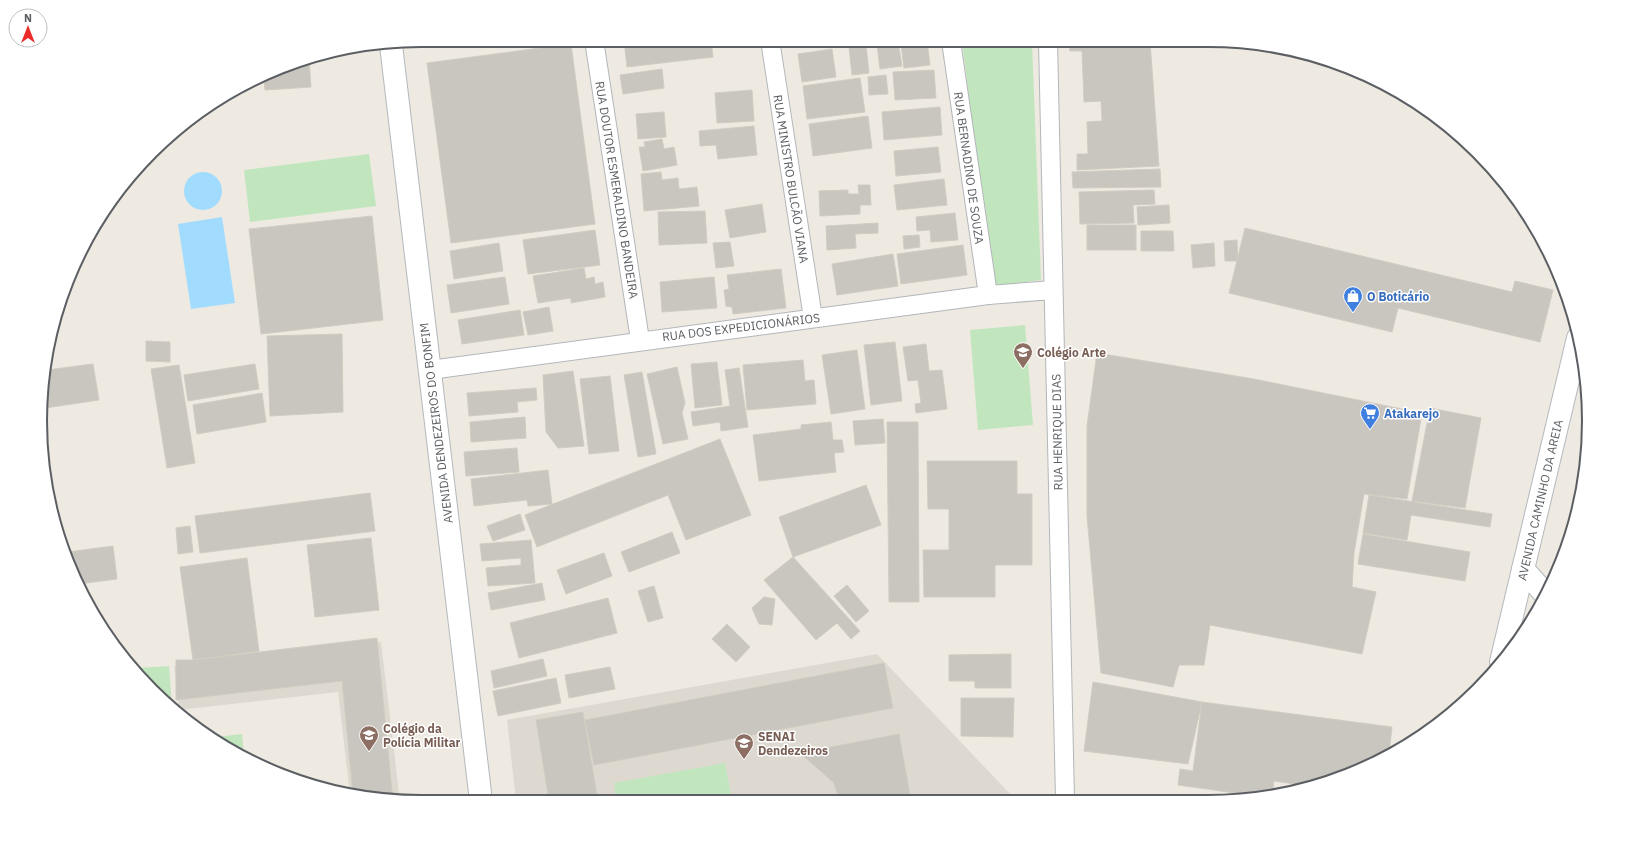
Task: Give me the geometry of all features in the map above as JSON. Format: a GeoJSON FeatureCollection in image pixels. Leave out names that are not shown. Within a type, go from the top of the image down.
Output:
{"type":"FeatureCollection","features":[{"type":"Feature","properties":{"kind":"main road","name":"AVENIDA DENDEZEIROS DO BONFIM"},"geometry":{"type":"LineString","coordinates":[[391,48],[481,795]]}},
{"type":"Feature","properties":{"kind":"main road","name":"AVENIDA CAMINHO DA AREIA"},"geometry":{"type":"LineString","coordinates":[[1504,651],[1575,350]]}},
{"type":"Feature","properties":{"kind":"main road"},"geometry":{"type":"LineString","coordinates":[[1523,569],[1541,590]]}},
{"type":"Feature","properties":{"kind":"street","name":"RUA DOUTOR ESMERALDINO BANDEIRA"},"geometry":{"type":"LineString","coordinates":[[595,47],[640,340]]}},
{"type":"Feature","properties":{"kind":"street","name":"RUA MINISTRO BULCÃO VIANA"},"geometry":{"type":"LineString","coordinates":[[771,47],[813,318]]}},
{"type":"Feature","properties":{"kind":"street","name":"RUA BERNADINO DE SOUZA"},"geometry":{"type":"LineString","coordinates":[[952,47],[988,295]]}},
{"type":"Feature","properties":{"kind":"street","name":"RUA HENRIQUE DIAS"},"geometry":{"type":"LineString","coordinates":[[1048,47],[1065,795]]}},
{"type":"Feature","properties":{"kind":"street","name":"RUA DOS EXPEDICIONÁRIOS"},"geometry":{"type":"LineString","coordinates":[[430,370],[640,340],[988,295],[1053,290]]}},
{"type":"Feature","properties":{"kind":"shaded area","name":"Colégio da Polícia Militar"},"geometry":{"type":"Polygon","coordinates":[[[381,642],[399,794],[349,788],[338,692],[183,710],[179,706],[174,666],[381,642]]]}},
{"type":"Feature","properties":{"kind":"shaded area","name":"SENAI Dendezeiros"},"geometry":{"type":"Polygon","coordinates":[[[877,654],[1011,795],[515,795],[507,720],[877,654]]]}},
{"type":"Feature","properties":{"kind":"green space"},"geometry":{"type":"Polygon","coordinates":[[[963,47],[1032,47],[1041,280],[993,286],[963,47]]]}},
{"type":"Feature","properties":{"kind":"green space"},"geometry":{"type":"Polygon","coordinates":[[[369,154],[376,206],[250,222],[244,170],[369,154]]]}},
{"type":"Feature","properties":{"kind":"green space"},"geometry":{"type":"Polygon","coordinates":[[[1025,325],[1033,425],[978,430],[970,330],[1025,325]]]}},
{"type":"Feature","properties":{"kind":"green space"},"geometry":{"type":"Polygon","coordinates":[[[169,666],[172,700],[140,668],[169,666]]]}},
{"type":"Feature","properties":{"kind":"green space"},"geometry":{"type":"Polygon","coordinates":[[[242,734],[243,750],[234,745],[220,737],[242,734]]]}},
{"type":"Feature","properties":{"kind":"green space"},"geometry":{"type":"Polygon","coordinates":[[[725,763],[731,795],[615,795],[614,783],[725,763]]]}},
{"type":"Feature","properties":{"kind":"water"},"geometry":{"type":"Polygon","coordinates":[[[199,172],[207,172],[217,177],[221,184],[221,198],[217,205],[207,210],[199,210],[189,205],[187,202],[184,195],[184,187],[189,177],[192,175],[199,172]]]}},
{"type":"Feature","properties":{"kind":"water"},"geometry":{"type":"Polygon","coordinates":[[[222,217],[235,303],[191,309],[178,224],[222,217]]]}},
{"type":"Feature","properties":{"kind":"building"},"geometry":{"type":"Polygon","coordinates":[[[548,47],[571,47],[595,224],[451,243],[427,63],[548,47]]]}},
{"type":"Feature","properties":{"kind":"building"},"geometry":{"type":"Polygon","coordinates":[[[625,47],[712,47],[713,57],[627,67],[625,47]]]}},
{"type":"Feature","properties":{"kind":"building"},"geometry":{"type":"Polygon","coordinates":[[[849,47],[866,47],[869,73],[852,75],[849,47]]]}},
{"type":"Feature","properties":{"kind":"building"},"geometry":{"type":"Polygon","coordinates":[[[877,47],[899,47],[902,66],[880,69],[877,47]]]}},
{"type":"Feature","properties":{"kind":"building"},"geometry":{"type":"Polygon","coordinates":[[[901,47],[928,47],[930,65],[904,68],[901,47]]]}},
{"type":"Feature","properties":{"kind":"building"},"geometry":{"type":"Polygon","coordinates":[[[1070,47],[1150,47],[1159,166],[1077,170],[1077,154],[1088,154],[1087,122],[1102,121],[1101,101],[1084,102],[1082,51],[1070,51],[1070,47]]]}},
{"type":"Feature","properties":{"kind":"building"},"geometry":{"type":"Polygon","coordinates":[[[832,49],[836,77],[802,82],[798,54],[832,49]]]}},
{"type":"Feature","properties":{"kind":"building"},"geometry":{"type":"Polygon","coordinates":[[[309,64],[311,87],[265,90],[264,82],[278,75],[309,64]]]}},
{"type":"Feature","properties":{"kind":"building"},"geometry":{"type":"Polygon","coordinates":[[[662,69],[664,88],[623,94],[620,75],[662,69]]]}},
{"type":"Feature","properties":{"kind":"building"},"geometry":{"type":"Polygon","coordinates":[[[934,70],[936,98],[895,100],[893,72],[934,70]]]}},
{"type":"Feature","properties":{"kind":"building"},"geometry":{"type":"Polygon","coordinates":[[[886,75],[888,94],[869,95],[868,77],[886,75]]]}},
{"type":"Feature","properties":{"kind":"building"},"geometry":{"type":"Polygon","coordinates":[[[860,78],[865,112],[807,119],[803,86],[860,78]]]}},
{"type":"Feature","properties":{"kind":"building"},"geometry":{"type":"Polygon","coordinates":[[[752,90],[754,121],[717,123],[715,93],[752,90]]]}},
{"type":"Feature","properties":{"kind":"building"},"geometry":{"type":"Polygon","coordinates":[[[940,107],[942,135],[884,140],[882,112],[940,107]]]}},
{"type":"Feature","properties":{"kind":"building"},"geometry":{"type":"Polygon","coordinates":[[[664,112],[666,137],[638,139],[636,114],[664,112]]]}},
{"type":"Feature","properties":{"kind":"building"},"geometry":{"type":"Polygon","coordinates":[[[868,116],[872,148],[813,156],[809,124],[868,116]]]}},
{"type":"Feature","properties":{"kind":"building"},"geometry":{"type":"Polygon","coordinates":[[[754,126],[757,155],[718,159],[716,145],[700,146],[699,131],[754,126]]]}},
{"type":"Feature","properties":{"kind":"building"},"geometry":{"type":"Polygon","coordinates":[[[662,139],[664,149],[674,147],[677,165],[643,171],[639,147],[645,147],[644,142],[662,139]]]}},
{"type":"Feature","properties":{"kind":"building"},"geometry":{"type":"Polygon","coordinates":[[[938,147],[941,172],[896,176],[894,151],[938,147]]]}},
{"type":"Feature","properties":{"kind":"building"},"geometry":{"type":"Polygon","coordinates":[[[1160,169],[1161,187],[1073,188],[1072,172],[1160,169]]]}},
{"type":"Feature","properties":{"kind":"building"},"geometry":{"type":"Polygon","coordinates":[[[661,172],[662,180],[678,178],[679,189],[697,187],[699,206],[644,211],[641,174],[661,172]]]}},
{"type":"Feature","properties":{"kind":"building"},"geometry":{"type":"Polygon","coordinates":[[[944,179],[947,205],[897,210],[894,185],[944,179]]]}},
{"type":"Feature","properties":{"kind":"building"},"geometry":{"type":"Polygon","coordinates":[[[858,185],[870,185],[871,205],[860,205],[860,214],[820,216],[819,191],[848,190],[848,194],[859,194],[858,185]]]}},
{"type":"Feature","properties":{"kind":"building"},"geometry":{"type":"Polygon","coordinates":[[[1154,190],[1155,204],[1133,205],[1134,223],[1080,224],[1079,192],[1154,190]]]}},
{"type":"Feature","properties":{"kind":"building"},"geometry":{"type":"Polygon","coordinates":[[[762,204],[766,232],[730,238],[725,210],[762,204]]]}},
{"type":"Feature","properties":{"kind":"building"},"geometry":{"type":"Polygon","coordinates":[[[1169,205],[1170,223],[1138,225],[1137,207],[1169,205]]]}},
{"type":"Feature","properties":{"kind":"building"},"geometry":{"type":"Polygon","coordinates":[[[705,211],[707,243],[659,245],[658,212],[705,211]]]}},
{"type":"Feature","properties":{"kind":"building"},"geometry":{"type":"Polygon","coordinates":[[[955,213],[958,240],[931,242],[930,230],[917,231],[916,217],[955,213]]]}},
{"type":"Feature","properties":{"kind":"building"},"geometry":{"type":"Polygon","coordinates":[[[372,216],[383,320],[261,334],[249,229],[372,216]]]}},
{"type":"Feature","properties":{"kind":"building"},"geometry":{"type":"Polygon","coordinates":[[[878,223],[878,233],[855,234],[856,248],[827,250],[826,226],[878,223]]]}},
{"type":"Feature","properties":{"kind":"building"},"geometry":{"type":"Polygon","coordinates":[[[1087,225],[1136,225],[1136,250],[1087,250],[1087,225]]]}},
{"type":"Feature","properties":{"kind":"building"},"geometry":{"type":"Polygon","coordinates":[[[1245,228],[1512,292],[1515,281],[1553,290],[1540,342],[1398,308],[1392,332],[1229,293],[1245,228]]]}},
{"type":"Feature","properties":{"kind":"building"},"geometry":{"type":"Polygon","coordinates":[[[595,230],[600,265],[528,274],[523,240],[595,230]]]}},
{"type":"Feature","properties":{"kind":"building"},"geometry":{"type":"Polygon","coordinates":[[[1141,231],[1173,231],[1174,251],[1141,251],[1141,231]]]}},
{"type":"Feature","properties":{"kind":"building"},"geometry":{"type":"Polygon","coordinates":[[[919,235],[920,247],[904,249],[903,236],[919,235]]]}},
{"type":"Feature","properties":{"kind":"building"},"geometry":{"type":"Polygon","coordinates":[[[1237,240],[1238,261],[1225,261],[1224,241],[1237,240]]]}},
{"type":"Feature","properties":{"kind":"building"},"geometry":{"type":"Polygon","coordinates":[[[730,242],[734,266],[716,268],[713,243],[730,242]]]}},
{"type":"Feature","properties":{"kind":"building"},"geometry":{"type":"Polygon","coordinates":[[[499,243],[503,271],[454,279],[450,251],[499,243]]]}},
{"type":"Feature","properties":{"kind":"building"},"geometry":{"type":"Polygon","coordinates":[[[1214,243],[1215,266],[1193,268],[1191,245],[1214,243]]]}},
{"type":"Feature","properties":{"kind":"building"},"geometry":{"type":"Polygon","coordinates":[[[963,245],[967,275],[901,284],[897,254],[963,245]]]}},
{"type":"Feature","properties":{"kind":"building"},"geometry":{"type":"Polygon","coordinates":[[[893,254],[898,286],[837,295],[832,264],[893,254]]]}},
{"type":"Feature","properties":{"kind":"building"},"geometry":{"type":"Polygon","coordinates":[[[584,268],[586,279],[594,277],[595,284],[603,282],[605,297],[571,303],[571,298],[538,303],[533,276],[584,268]]]}},
{"type":"Feature","properties":{"kind":"building"},"geometry":{"type":"Polygon","coordinates":[[[781,269],[786,308],[733,314],[732,307],[726,306],[724,290],[729,289],[727,275],[781,269]]]}},
{"type":"Feature","properties":{"kind":"building"},"geometry":{"type":"Polygon","coordinates":[[[505,277],[509,304],[451,313],[447,285],[505,277]]]}},
{"type":"Feature","properties":{"kind":"building"},"geometry":{"type":"Polygon","coordinates":[[[714,277],[717,308],[662,312],[660,282],[714,277]]]}},
{"type":"Feature","properties":{"kind":"building"},"geometry":{"type":"Polygon","coordinates":[[[549,307],[553,331],[528,335],[523,312],[549,307]]]}},
{"type":"Feature","properties":{"kind":"building"},"geometry":{"type":"Polygon","coordinates":[[[520,310],[524,335],[462,344],[458,320],[520,310]]]}},
{"type":"Feature","properties":{"kind":"building"},"geometry":{"type":"Polygon","coordinates":[[[342,334],[343,412],[270,416],[267,336],[342,334]]]}},
{"type":"Feature","properties":{"kind":"building"},"geometry":{"type":"Polygon","coordinates":[[[146,341],[170,342],[170,362],[146,361],[146,341]]]}},
{"type":"Feature","properties":{"kind":"building"},"geometry":{"type":"Polygon","coordinates":[[[895,342],[902,401],[871,405],[864,345],[895,342]]]}},
{"type":"Feature","properties":{"kind":"building"},"geometry":{"type":"Polygon","coordinates":[[[926,344],[929,371],[942,370],[947,409],[916,413],[915,404],[921,403],[918,380],[908,381],[903,347],[926,344]]]}},
{"type":"Feature","properties":{"kind":"building"},"geometry":{"type":"Polygon","coordinates":[[[857,350],[865,409],[831,414],[822,355],[857,350]]]}},
{"type":"Feature","properties":{"kind":"building"},"geometry":{"type":"Polygon","coordinates":[[[1097,353],[1254,379],[1422,413],[1407,499],[1364,494],[1354,553],[1352,587],[1376,592],[1362,654],[1210,625],[1204,665],[1179,665],[1173,687],[1101,673],[1087,516],[1087,426],[1097,353]]]}},
{"type":"Feature","properties":{"kind":"building"},"geometry":{"type":"Polygon","coordinates":[[[803,360],[805,381],[814,380],[816,404],[747,410],[743,365],[803,360]]]}},
{"type":"Feature","properties":{"kind":"building"},"geometry":{"type":"Polygon","coordinates":[[[717,362],[722,405],[695,408],[691,364],[717,362]]]}},
{"type":"Feature","properties":{"kind":"building"},"geometry":{"type":"Polygon","coordinates":[[[93,364],[99,400],[48,408],[50,370],[93,364]]]}},
{"type":"Feature","properties":{"kind":"building"},"geometry":{"type":"Polygon","coordinates":[[[255,364],[259,389],[188,401],[184,375],[255,364]]]}},
{"type":"Feature","properties":{"kind":"building"},"geometry":{"type":"Polygon","coordinates":[[[179,365],[195,463],[167,468],[151,369],[179,365]]]}},
{"type":"Feature","properties":{"kind":"building"},"geometry":{"type":"Polygon","coordinates":[[[677,367],[685,403],[682,413],[688,439],[663,444],[647,374],[677,367]]]}},
{"type":"Feature","properties":{"kind":"building"},"geometry":{"type":"Polygon","coordinates":[[[739,368],[748,427],[721,431],[720,422],[693,426],[691,412],[730,406],[725,370],[739,368]]]}},
{"type":"Feature","properties":{"kind":"building"},"geometry":{"type":"Polygon","coordinates":[[[573,371],[584,446],[558,448],[546,432],[543,375],[573,371]]]}},
{"type":"Feature","properties":{"kind":"building"},"geometry":{"type":"Polygon","coordinates":[[[642,372],[656,454],[638,457],[624,375],[642,372]]]}},
{"type":"Feature","properties":{"kind":"building"},"geometry":{"type":"Polygon","coordinates":[[[610,376],[619,451],[589,454],[580,379],[610,376]]]}},
{"type":"Feature","properties":{"kind":"building"},"geometry":{"type":"Polygon","coordinates":[[[536,388],[537,400],[517,402],[518,412],[469,416],[467,393],[536,388]]]}},
{"type":"Feature","properties":{"kind":"building"},"geometry":{"type":"Polygon","coordinates":[[[262,393],[266,422],[197,434],[193,405],[262,393]]]}},
{"type":"Feature","properties":{"kind":"building"},"geometry":{"type":"Polygon","coordinates":[[[1430,408],[1481,418],[1465,508],[1412,501],[1430,408]]]}},
{"type":"Feature","properties":{"kind":"building"},"geometry":{"type":"Polygon","coordinates":[[[525,417],[526,438],[471,442],[470,422],[525,417]]]}},
{"type":"Feature","properties":{"kind":"building"},"geometry":{"type":"Polygon","coordinates":[[[883,419],[885,443],[855,445],[853,421],[883,419]]]}},
{"type":"Feature","properties":{"kind":"building"},"geometry":{"type":"Polygon","coordinates":[[[831,422],[833,440],[842,440],[844,452],[834,453],[836,472],[759,481],[753,435],[801,429],[801,425],[831,422]]]}},
{"type":"Feature","properties":{"kind":"building"},"geometry":{"type":"Polygon","coordinates":[[[887,422],[918,422],[919,602],[889,602],[887,422]]]}},
{"type":"Feature","properties":{"kind":"building"},"geometry":{"type":"Polygon","coordinates":[[[720,439],[751,515],[686,540],[668,495],[537,547],[525,515],[720,439]]]}},
{"type":"Feature","properties":{"kind":"building"},"geometry":{"type":"Polygon","coordinates":[[[517,448],[519,472],[466,476],[464,452],[517,448]]]}},
{"type":"Feature","properties":{"kind":"building"},"geometry":{"type":"Polygon","coordinates":[[[927,461],[1017,461],[1017,494],[1032,494],[1032,565],[995,565],[995,597],[924,597],[923,550],[949,550],[949,509],[928,509],[927,461]]]}},
{"type":"Feature","properties":{"kind":"building"},"geometry":{"type":"Polygon","coordinates":[[[548,470],[552,504],[528,506],[527,500],[474,506],[471,479],[548,470]]]}},
{"type":"Feature","properties":{"kind":"building"},"geometry":{"type":"Polygon","coordinates":[[[866,485],[881,525],[793,557],[779,517],[866,485]]]}},
{"type":"Feature","properties":{"kind":"building"},"geometry":{"type":"Polygon","coordinates":[[[370,493],[375,531],[200,553],[195,516],[370,493]]]}},
{"type":"Feature","properties":{"kind":"building"},"geometry":{"type":"Polygon","coordinates":[[[1369,495],[1492,514],[1490,527],[1411,515],[1407,540],[1363,533],[1369,495]]]}},
{"type":"Feature","properties":{"kind":"building"},"geometry":{"type":"Polygon","coordinates":[[[520,514],[525,530],[493,541],[487,526],[520,514]]]}},
{"type":"Feature","properties":{"kind":"building"},"geometry":{"type":"Polygon","coordinates":[[[190,526],[193,552],[178,554],[176,528],[190,526]]]}},
{"type":"Feature","properties":{"kind":"building"},"geometry":{"type":"Polygon","coordinates":[[[672,532],[680,553],[629,572],[621,552],[672,532]]]}},
{"type":"Feature","properties":{"kind":"building"},"geometry":{"type":"Polygon","coordinates":[[[1363,534],[1470,552],[1465,581],[1358,564],[1363,534]]]}},
{"type":"Feature","properties":{"kind":"building"},"geometry":{"type":"Polygon","coordinates":[[[371,538],[379,610],[315,617],[307,545],[371,538]]]}},
{"type":"Feature","properties":{"kind":"building"},"geometry":{"type":"Polygon","coordinates":[[[531,540],[535,583],[488,586],[486,568],[521,565],[521,558],[482,561],[480,544],[531,540]]]}},
{"type":"Feature","properties":{"kind":"building"},"geometry":{"type":"Polygon","coordinates":[[[113,546],[117,579],[85,583],[71,552],[113,546]]]}},
{"type":"Feature","properties":{"kind":"building"},"geometry":{"type":"Polygon","coordinates":[[[604,553],[612,576],[566,594],[557,570],[604,553]]]}},
{"type":"Feature","properties":{"kind":"building"},"geometry":{"type":"Polygon","coordinates":[[[793,557],[860,631],[851,639],[837,623],[816,640],[764,580],[793,557]]]}},
{"type":"Feature","properties":{"kind":"building"},"geometry":{"type":"Polygon","coordinates":[[[247,558],[259,651],[193,660],[180,567],[247,558]]]}},
{"type":"Feature","properties":{"kind":"building"},"geometry":{"type":"Polygon","coordinates":[[[542,583],[545,600],[491,610],[488,593],[542,583]]]}},
{"type":"Feature","properties":{"kind":"building"},"geometry":{"type":"Polygon","coordinates":[[[847,585],[869,611],[856,622],[834,596],[847,585]]]}},
{"type":"Feature","properties":{"kind":"building"},"geometry":{"type":"Polygon","coordinates":[[[654,586],[663,618],[648,622],[638,591],[654,586]]]}},
{"type":"Feature","properties":{"kind":"building"},"geometry":{"type":"Polygon","coordinates":[[[764,597],[775,599],[772,625],[759,624],[752,608],[764,597]]]}},
{"type":"Feature","properties":{"kind":"building"},"geometry":{"type":"Polygon","coordinates":[[[608,598],[617,633],[519,658],[510,623],[608,598]]]}},
{"type":"Feature","properties":{"kind":"building"},"geometry":{"type":"Polygon","coordinates":[[[727,624],[750,647],[736,662],[712,639],[727,624]]]}},
{"type":"Feature","properties":{"kind":"building","name":"Colégio da Polícia Militar"},"geometry":{"type":"Polygon","coordinates":[[[377,638],[392,794],[352,789],[342,681],[176,700],[176,660],[193,660],[377,638]]]}},
{"type":"Feature","properties":{"kind":"building"},"geometry":{"type":"Polygon","coordinates":[[[1011,654],[1011,688],[975,688],[975,681],[949,681],[949,655],[1011,654]]]}},
{"type":"Feature","properties":{"kind":"building"},"geometry":{"type":"Polygon","coordinates":[[[543,659],[547,676],[494,688],[491,671],[543,659]]]}},
{"type":"Feature","properties":{"kind":"building"},"geometry":{"type":"Polygon","coordinates":[[[884,663],[893,708],[594,765],[585,720],[884,663]]]}},
{"type":"Feature","properties":{"kind":"building"},"geometry":{"type":"Polygon","coordinates":[[[610,667],[615,689],[569,698],[565,675],[610,667]]]}},
{"type":"Feature","properties":{"kind":"building"},"geometry":{"type":"Polygon","coordinates":[[[556,678],[561,703],[498,716],[493,691],[556,678]]]}},
{"type":"Feature","properties":{"kind":"building"},"geometry":{"type":"Polygon","coordinates":[[[1093,682],[1202,702],[1188,764],[1084,751],[1093,682]]]}},
{"type":"Feature","properties":{"kind":"building"},"geometry":{"type":"Polygon","coordinates":[[[961,698],[1014,698],[1013,737],[961,736],[961,698]]]}},
{"type":"Feature","properties":{"kind":"building"},"geometry":{"type":"Polygon","coordinates":[[[1202,702],[1392,727],[1390,748],[1351,767],[1296,784],[1274,781],[1273,789],[1239,793],[1178,785],[1180,769],[1193,771],[1202,702]]]}},
{"type":"Feature","properties":{"kind":"building"},"geometry":{"type":"Polygon","coordinates":[[[583,712],[597,795],[548,795],[536,720],[583,712]]]}},
{"type":"Feature","properties":{"kind":"building"},"geometry":{"type":"Polygon","coordinates":[[[899,734],[910,795],[838,795],[834,783],[800,753],[899,734]]]}},
{"type":"Feature","properties":{"kind":"place","name":"O Boticário"},"geometry":{"type":"Point","coordinates":[1353,313]}},
{"type":"Feature","properties":{"kind":"place","name":"Colégio Arte"},"geometry":{"type":"Point","coordinates":[1023,369]}},
{"type":"Feature","properties":{"kind":"place","name":"Atakarejo"},"geometry":{"type":"Point","coordinates":[1370,430]}},
{"type":"Feature","properties":{"kind":"place","name":"Colégio da Polícia Militar"},"geometry":{"type":"Point","coordinates":[369,752]}},
{"type":"Feature","properties":{"kind":"place","name":"SENAI Dendezeiros"},"geometry":{"type":"Point","coordinates":[744,760]}}]}
